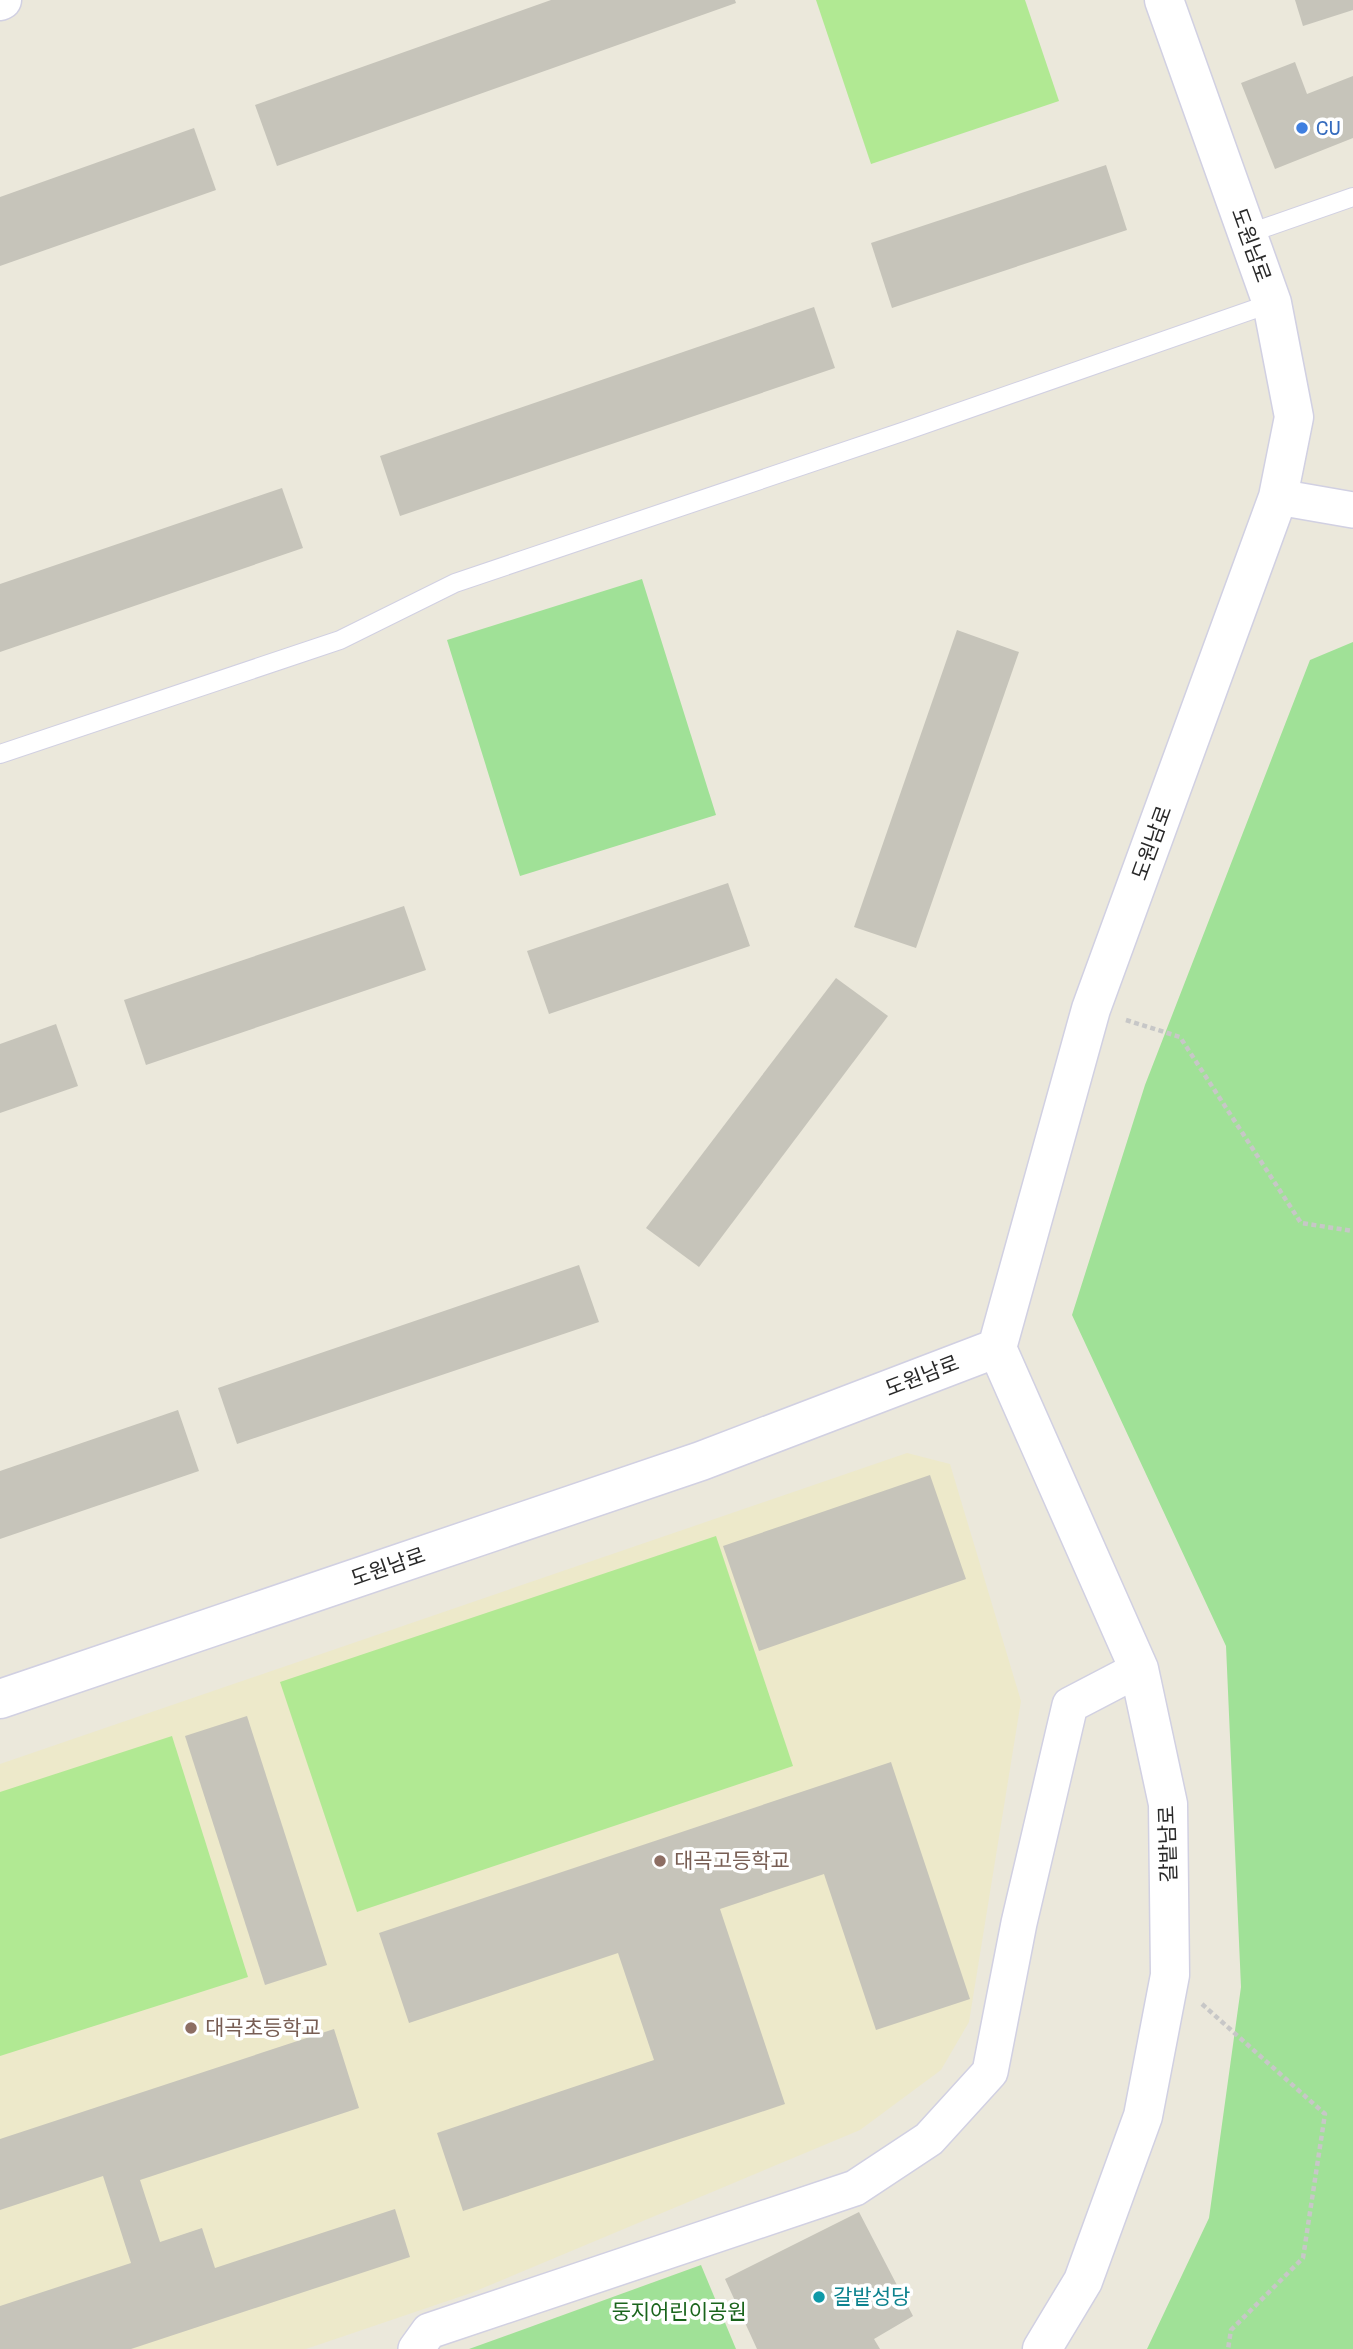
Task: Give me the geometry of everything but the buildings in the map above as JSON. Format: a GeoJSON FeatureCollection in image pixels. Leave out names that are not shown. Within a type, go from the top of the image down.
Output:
{"type":"FeatureCollection","features":[{"type":"Feature","properties":{"kind":"street","name":"도원남로"},"geometry":{"type":"LineString","coordinates":[[0,1699],[701,1461],[997,1348],[1091,1009],[1278,497],[1294,417],[1272,303],[1164,0]]}},
{"type":"Feature","properties":{"kind":"street"},"geometry":{"type":"LineString","coordinates":[[1278,497],[1353,510]]}},
{"type":"Feature","properties":{"kind":"street","name":"갈밭남로"},"geometry":{"type":"LineString","coordinates":[[997,1348],[1139,1669],[1168,1804],[1170,1975],[1143,2116],[1083,2281],[1042,2349]]}},
{"type":"Feature","properties":{"kind":"street"},"geometry":{"type":"LineString","coordinates":[[415,2349],[429,2331],[855,2188],[929,2139],[990,2073],[1019,1923],[1070,1705],[1139,1669]]}},
{"type":"Feature","properties":{"kind":"lane"},"geometry":{"type":"LineString","coordinates":[[1247,234],[1353,197]]}},
{"type":"Feature","properties":{"kind":"lane"},"geometry":{"type":"LineString","coordinates":[[0,754],[340,640],[455,583],[905,431],[1272,303]]}},
{"type":"Feature","properties":{"kind":"path"},"geometry":{"type":"LineString","coordinates":[[1091,1009],[1180,1037],[1301,1223],[1353,1231]]}},
{"type":"Feature","properties":{"kind":"path"},"geometry":{"type":"LineString","coordinates":[[1170,1975],[1325,2115],[1303,2258],[1231,2330],[1228,2349]]}},
{"type":"Feature","properties":{"kind":"shaded area","name":"대곡고등학교"},"geometry":{"type":"Polygon","coordinates":[[[907,1453],[950,1464],[1021,1701],[969,2022],[941,2070],[860,2130],[471,2293],[306,2349],[0,2349],[0,1764],[907,1453]]]}},
{"type":"Feature","properties":{"kind":"green space"},"geometry":{"type":"Polygon","coordinates":[[[816,0],[1025,0],[1059,101],[871,164],[816,0]]]}},
{"type":"Feature","properties":{"kind":"green space"},"geometry":{"type":"Polygon","coordinates":[[[642,579],[716,815],[520,876],[447,640],[642,579]]]}},
{"type":"Feature","properties":{"kind":"green space"},"geometry":{"type":"Polygon","coordinates":[[[1353,642],[1353,2349],[1147,2349],[1209,2218],[1241,1987],[1226,1646],[1072,1315],[1145,1085],[1310,660],[1353,642]]]}},
{"type":"Feature","properties":{"kind":"green space"},"geometry":{"type":"Polygon","coordinates":[[[716,1536],[793,1766],[357,1912],[280,1682],[716,1536]]]}},
{"type":"Feature","properties":{"kind":"green space"},"geometry":{"type":"Polygon","coordinates":[[[172,1736],[248,1977],[0,2056],[0,1792],[172,1736]]]}},
{"type":"Feature","properties":{"kind":"green space","name":"둥지어린이공원"},"geometry":{"type":"Polygon","coordinates":[[[701,2265],[736,2349],[469,2349],[701,2265]]]}},
{"type":"Feature","properties":{"kind":"place","name":"CU"},"geometry":{"type":"Point","coordinates":[1302,128]}},
{"type":"Feature","properties":{"kind":"place","name":"대곡고등학교"},"geometry":{"type":"Point","coordinates":[660,1861]}},
{"type":"Feature","properties":{"kind":"place","name":"대곡초등학교"},"geometry":{"type":"Point","coordinates":[191,2028]}},
{"type":"Feature","properties":{"kind":"place","name":"갈밭성당"},"geometry":{"type":"Point","coordinates":[819,2297]}}]}
